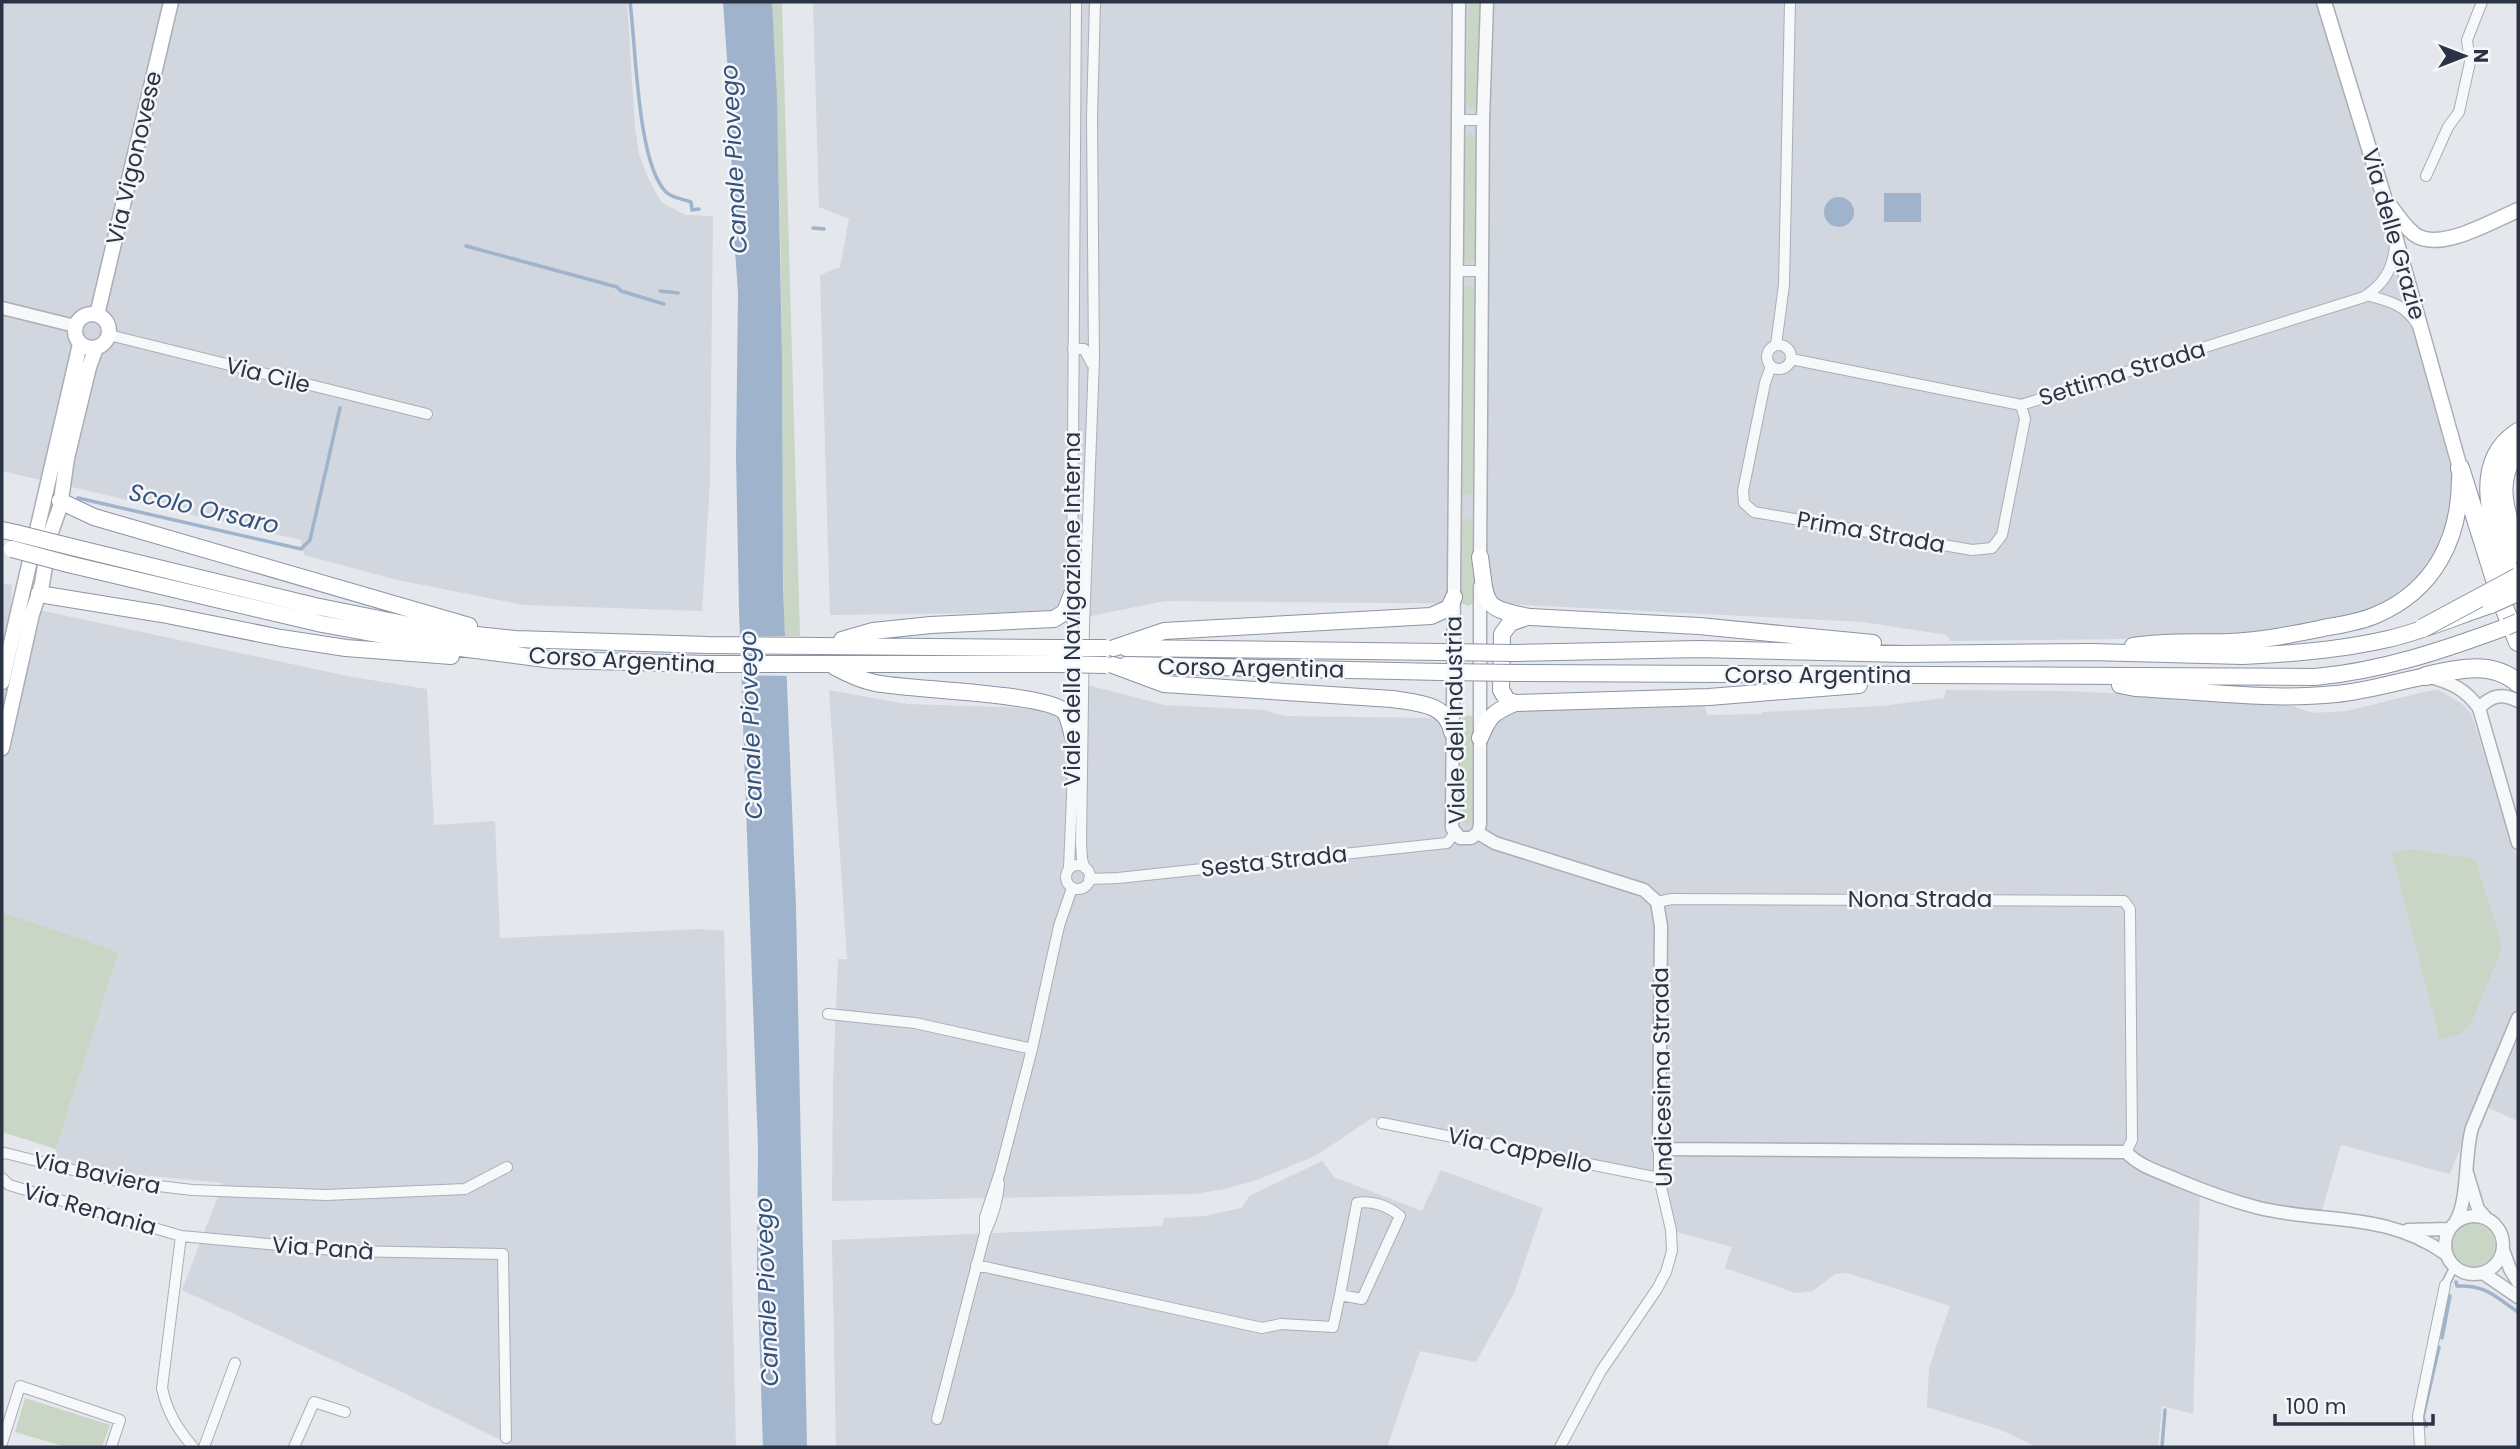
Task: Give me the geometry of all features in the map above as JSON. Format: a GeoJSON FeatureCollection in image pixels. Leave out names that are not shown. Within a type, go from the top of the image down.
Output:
{"type":"FeatureCollection","features":[{"type":"Feature","properties":{"kind":"highway"},"geometry":{"type":"LineString","coordinates":[[2518,432],[2507,439],[2493,460],[2488,484],[2491,510],[2518,595]]}},
{"type":"Feature","properties":{"kind":"highway"},"geometry":{"type":"LineString","coordinates":[[2518,450],[2505,472],[2502,493],[2518,553]]}},
{"type":"Feature","properties":{"kind":"highway"},"geometry":{"type":"LineString","coordinates":[[2460,468],[2503,605],[2518,642]]}},
{"type":"Feature","properties":{"kind":"highway"},"geometry":{"type":"LineString","coordinates":[[2090,652],[2158,642],[2267,639],[2377,615],[2415,589],[2438,565],[2449,547],[2460,496],[2460,468]]}},
{"type":"Feature","properties":{"kind":"highway"},"geometry":{"type":"LineString","coordinates":[[52,503],[355,595],[515,639]]}},
{"type":"Feature","properties":{"kind":"highway","name":"Corso Argentina"},"geometry":{"type":"LineString","coordinates":[[8,540],[68,564],[322,624],[437,645],[553,660],[708,664],[823,665],[1057,656],[1515,653],[1671,649],[1903,654],[2090,652],[2243,656],[2332,650],[2391,639],[2518,595]]}},
{"type":"Feature","properties":{"kind":"highway","name":"Corso Argentina"},"geometry":{"type":"LineString","coordinates":[[8,540],[72,547],[316,606],[439,631],[515,639],[819,646],[1057,656]]}},
{"type":"Feature","properties":{"kind":"highway"},"geometry":{"type":"LineString","coordinates":[[1480,557],[1483,590],[1488,602],[1495,609],[1530,617],[1699,626],[1977,652]]}},
{"type":"Feature","properties":{"kind":"highway"},"geometry":{"type":"LineString","coordinates":[[2423,628],[2518,577]]}},
{"type":"Feature","properties":{"kind":"highway"},"geometry":{"type":"LineString","coordinates":[[32,589],[346,648],[436,656],[553,660]]}},
{"type":"Feature","properties":{"kind":"highway"},"geometry":{"type":"LineString","coordinates":[[819,646],[873,631],[992,621],[1054,619],[1065,612],[1072,594]]}},
{"type":"Feature","properties":{"kind":"highway"},"geometry":{"type":"LineString","coordinates":[[1110,656],[1164,631],[1431,616],[1449,608],[1454,597]]}},
{"type":"Feature","properties":{"kind":"highway"},"geometry":{"type":"LineString","coordinates":[[1530,617],[1510,623],[1502,634],[1501,690],[1507,700],[1515,703],[1709,697],[1975,676]]}},
{"type":"Feature","properties":{"kind":"highway","name":"Corso Argentina"},"geometry":{"type":"LineString","coordinates":[[1110,656],[1442,672],[2284,678],[2335,675],[2427,655],[2512,625]]}},
{"type":"Feature","properties":{"kind":"highway"},"geometry":{"type":"LineString","coordinates":[[1110,656],[1164,684],[1392,699],[1430,705],[1445,715],[1452,732]]}},
{"type":"Feature","properties":{"kind":"highway"},"geometry":{"type":"LineString","coordinates":[[823,665],[875,683],[994,694],[1052,704],[1066,713],[1073,737]]}},
{"type":"Feature","properties":{"kind":"highway"},"geometry":{"type":"LineString","coordinates":[[2091,677],[2135,688],[2241,696],[2337,694],[2464,668],[2486,668],[2501,672],[2518,683]]}},
{"type":"Feature","properties":{"kind":"highway"},"geometry":{"type":"LineString","coordinates":[[1480,738],[1493,713],[1515,703]]}},
{"type":"Feature","properties":{"kind":"main road","name":"Via Vigonovese"},"geometry":{"type":"LineString","coordinates":[[97,315],[171,2]]}},
{"type":"Feature","properties":{"kind":"main road","name":"Via delle Grazie"},"geometry":{"type":"LineString","coordinates":[[2324,2],[2384,197],[2460,468]]}},
{"type":"Feature","properties":{"kind":"main road"},"geometry":{"type":"LineString","coordinates":[[2384,197],[2409,230],[2418,237],[2430,240],[2443,240],[2459,235],[2518,210]]}},
{"type":"Feature","properties":{"kind":"main road"},"geometry":{"type":"LineString","coordinates":[[86,315],[97,315],[108,324],[109,335],[104,343],[96,348],[87,348],[80,344],[75,336],[75,326],[86,315]]}},
{"type":"Feature","properties":{"kind":"main road"},"geometry":{"type":"LineString","coordinates":[[52,503],[80,344]]}},
{"type":"Feature","properties":{"kind":"main road"},"geometry":{"type":"LineString","coordinates":[[52,503],[96,348]]}},
{"type":"Feature","properties":{"kind":"main road"},"geometry":{"type":"LineString","coordinates":[[2,682],[60,507],[52,503]]}},
{"type":"Feature","properties":{"kind":"main road"},"geometry":{"type":"LineString","coordinates":[[2,748],[5,715],[32,614],[32,589]]}},
{"type":"Feature","properties":{"kind":"street","name":"Viale della Navigazione Interna"},"geometry":{"type":"LineString","coordinates":[[937,1419],[976,1265],[999,1195],[1000,1172],[1032,1048],[1059,926],[1072,888],[1066,878],[1069,868],[1075,724],[1072,594],[1076,2]]}},
{"type":"Feature","properties":{"kind":"street","name":"Viale della Navigazione Interna"},"geometry":{"type":"LineString","coordinates":[[1089,879],[1082,860],[1083,688],[1092,365],[1095,2]]}},
{"type":"Feature","properties":{"kind":"street","name":"Viale dell'Industria"},"geometry":{"type":"LineString","coordinates":[[1460,2],[1452,817],[1455,834],[1461,838],[1471,838],[1478,833],[1480,824],[1483,120],[1487,2]]}},
{"type":"Feature","properties":{"kind":"street","name":"Prima Strada"},"geometry":{"type":"LineString","coordinates":[[1790,2],[1784,285],[1776,345],[1768,353],[1771,366],[1765,383],[1743,491],[1744,503],[1754,512],[1972,550],[1992,548],[2002,535],[2025,419],[2021,405]]}},
{"type":"Feature","properties":{"kind":"street"},"geometry":{"type":"LineString","coordinates":[[2426,176],[2448,127],[2459,112],[2470,62],[2467,40],[2482,2]]}},
{"type":"Feature","properties":{"kind":"street"},"geometry":{"type":"LineString","coordinates":[[1075,118],[1092,117]]}},
{"type":"Feature","properties":{"kind":"street"},"geometry":{"type":"LineString","coordinates":[[1458,120],[1483,120]]}},
{"type":"Feature","properties":{"kind":"street","name":"Settima Strada"},"geometry":{"type":"LineString","coordinates":[[1791,359],[2021,405],[2367,295],[2385,279],[2393,265],[2395,237]]}},
{"type":"Feature","properties":{"kind":"street"},"geometry":{"type":"LineString","coordinates":[[1456,271],[1482,271]]}},
{"type":"Feature","properties":{"kind":"street"},"geometry":{"type":"LineString","coordinates":[[2367,295],[2388,300],[2405,310],[2423,335]]}},
{"type":"Feature","properties":{"kind":"street"},"geometry":{"type":"LineString","coordinates":[[2,308],[75,326]]}},
{"type":"Feature","properties":{"kind":"street"},"geometry":{"type":"LineString","coordinates":[[1073,323],[1079,332],[1086,333],[1092,315]]}},
{"type":"Feature","properties":{"kind":"street","name":"Via Cile"},"geometry":{"type":"LineString","coordinates":[[109,335],[427,414]]}},
{"type":"Feature","properties":{"kind":"street"},"geometry":{"type":"LineString","coordinates":[[1771,366],[1784,368],[1791,359],[1788,348],[1776,345]]}},
{"type":"Feature","properties":{"kind":"street"},"geometry":{"type":"LineString","coordinates":[[1073,349],[1084,349],[1092,365]]}},
{"type":"Feature","properties":{"kind":"street"},"geometry":{"type":"LineString","coordinates":[[2426,676],[2457,686],[2469,694],[2479,708],[2518,843]]}},
{"type":"Feature","properties":{"kind":"street"},"geometry":{"type":"LineString","coordinates":[[2479,708],[2498,695],[2509,696],[2518,701]]}},
{"type":"Feature","properties":{"kind":"street"},"geometry":{"type":"LineString","coordinates":[[1478,833],[1504,847],[1644,890],[1657,902]]}},
{"type":"Feature","properties":{"kind":"street","name":"Sesta Strada"},"geometry":{"type":"LineString","coordinates":[[1089,879],[1110,879],[1447,843],[1455,834]]}},
{"type":"Feature","properties":{"kind":"street"},"geometry":{"type":"LineString","coordinates":[[1069,868],[1078,865],[1085,868]]}},
{"type":"Feature","properties":{"kind":"street"},"geometry":{"type":"LineString","coordinates":[[1072,888],[1084,887],[1089,879]]}},
{"type":"Feature","properties":{"kind":"street","name":"Nona Strada"},"geometry":{"type":"LineString","coordinates":[[1657,902],[1672,899],[2124,901],[2130,909],[2132,1065],[2132,1140],[2126,1152]]}},
{"type":"Feature","properties":{"kind":"street","name":"Undicesima Strada"},"geometry":{"type":"LineString","coordinates":[[1560,1447],[1601,1371],[1657,1289],[1666,1272],[1672,1251],[1671,1230],[1659,1178],[1661,926],[1657,902]]}},
{"type":"Feature","properties":{"kind":"street"},"geometry":{"type":"LineString","coordinates":[[828,1014],[915,1023],[1032,1048]]}},
{"type":"Feature","properties":{"kind":"street"},"geometry":{"type":"LineString","coordinates":[[2446,1254],[2445,1237],[2462,1208],[2465,1166],[2472,1128],[2518,1018]]}},
{"type":"Feature","properties":{"kind":"street","name":"Via Cappello"},"geometry":{"type":"LineString","coordinates":[[1382,1123],[1659,1178]]}},
{"type":"Feature","properties":{"kind":"street"},"geometry":{"type":"LineString","coordinates":[[1659,1149],[2126,1152],[2135,1161],[2201,1189],[2261,1208],[2401,1229],[2427,1241],[2446,1254],[2454,1267],[2473,1275],[2483,1273],[2496,1264],[2503,1250]]}},
{"type":"Feature","properties":{"kind":"street","name":"Via Baviera"},"geometry":{"type":"LineString","coordinates":[[2,1154],[117,1181],[192,1190],[326,1195],[465,1189],[507,1167]]}},
{"type":"Feature","properties":{"kind":"street"},"geometry":{"type":"LineString","coordinates":[[2465,1166],[2478,1209],[2500,1230],[2503,1250],[2518,1282]]}},
{"type":"Feature","properties":{"kind":"street","name":"Via Renania"},"geometry":{"type":"LineString","coordinates":[[2,1178],[9,1185],[181,1236]]}},
{"type":"Feature","properties":{"kind":"street"},"geometry":{"type":"LineString","coordinates":[[976,1265],[1262,1328],[1280,1324],[1333,1327],[1357,1203],[1368,1201],[1393,1210],[1400,1216],[1363,1299],[1340,1295]]}},
{"type":"Feature","properties":{"kind":"street"},"geometry":{"type":"LineString","coordinates":[[2401,1229],[2452,1225],[2465,1217],[2485,1217]]}},
{"type":"Feature","properties":{"kind":"street"},"geometry":{"type":"LineString","coordinates":[[181,1236],[162,1388],[167,1409],[177,1428],[193,1447]]}},
{"type":"Feature","properties":{"kind":"street","name":"Via Panà"},"geometry":{"type":"LineString","coordinates":[[181,1236],[345,1251],[503,1254],[506,1438]]}},
{"type":"Feature","properties":{"kind":"street"},"geometry":{"type":"LineString","coordinates":[[2420,1447],[2418,1416],[2445,1285],[2454,1267]]}},
{"type":"Feature","properties":{"kind":"street"},"geometry":{"type":"LineString","coordinates":[[2483,1273],[2518,1297]]}},
{"type":"Feature","properties":{"kind":"street"},"geometry":{"type":"LineString","coordinates":[[205,1447],[234,1363]]}},
{"type":"Feature","properties":{"kind":"street"},"geometry":{"type":"LineString","coordinates":[[2,1443],[20,1386],[120,1420],[111,1447]]}},
{"type":"Feature","properties":{"kind":"street"},"geometry":{"type":"LineString","coordinates":[[294,1447],[314,1402],[345,1412]]}},
{"type":"Feature","properties":{"kind":"shaded area"},"geometry":{"type":"Polygon","coordinates":[[[2,2],[627,2],[635,127],[639,154],[648,178],[662,203],[686,215],[713,216],[710,480],[702,611],[524,605],[398,580],[304,555],[301,540],[2,471],[2,2]]]}},
{"type":"Feature","properties":{"kind":"shaded area"},"geometry":{"type":"Polygon","coordinates":[[[813,2],[2318,2],[2385,221],[2452,465],[2455,483],[2450,523],[2427,573],[2391,602],[2362,616],[2245,636],[1950,641],[1947,635],[1863,622],[1506,604],[1165,601],[1091,616],[1051,612],[830,615],[820,275],[840,267],[849,219],[819,207],[813,2]]]}},
{"type":"Feature","properties":{"kind":"shaded area"},"geometry":{"type":"Polygon","coordinates":[[[2,583],[12,585],[11,604],[352,677],[427,689],[434,825],[495,821],[500,938],[701,929],[724,931],[736,1447],[515,1447],[182,1290],[223,1183],[119,1173],[53,1159],[119,952],[2,912],[2,583]]]}},
{"type":"Feature","properties":{"kind":"shaded area"},"geometry":{"type":"Polygon","coordinates":[[[1088,685],[1164,705],[1264,710],[1284,716],[1430,718],[1504,714],[1518,710],[1702,702],[1708,715],[1761,714],[1882,706],[1944,698],[1946,690],[2179,696],[2293,706],[2312,713],[2347,711],[2439,690],[2461,703],[2471,713],[2518,862],[2518,1004],[2450,1174],[2341,1145],[2320,1217],[2200,1191],[2193,1414],[2162,1406],[2158,1447],[2037,1447],[2001,1430],[1927,1407],[1929,1368],[1950,1306],[1847,1273],[1835,1274],[1813,1291],[1796,1293],[1725,1268],[1732,1247],[1669,1230],[1659,1182],[1372,1118],[1317,1155],[1257,1180],[1195,1194],[832,1201],[838,959],[847,959],[829,690],[907,704],[1087,707],[1088,685]]]}},
{"type":"Feature","properties":{"kind":"shaded area"},"geometry":{"type":"Polygon","coordinates":[[[2518,1039],[2518,1121],[2488,1108],[2518,1039]]]}},
{"type":"Feature","properties":{"kind":"shaded area"},"geometry":{"type":"Polygon","coordinates":[[[1322,1161],[1334,1177],[1422,1211],[1441,1170],[1543,1208],[1514,1293],[1476,1362],[1420,1351],[1387,1447],[836,1447],[832,1240],[1162,1226],[1164,1218],[1204,1216],[1242,1208],[1249,1196],[1322,1161]]]}},
{"type":"Feature","properties":{"kind":"green space"},"geometry":{"type":"Polygon","coordinates":[[[772,2],[782,2],[800,636],[785,636],[780,225],[772,2]]]}},
{"type":"Feature","properties":{"kind":"green space"},"geometry":{"type":"Polygon","coordinates":[[[1469,2],[1481,2],[1478,106],[1472,109],[1465,106],[1469,2]]]}},
{"type":"Feature","properties":{"kind":"green space"},"geometry":{"type":"Polygon","coordinates":[[[1471,134],[1477,137],[1476,259],[1470,263],[1464,259],[1464,137],[1471,134]]]}},
{"type":"Feature","properties":{"kind":"green space"},"geometry":{"type":"Polygon","coordinates":[[[1469,285],[1475,289],[1475,492],[1468,495],[1462,492],[1463,289],[1469,285]]]}},
{"type":"Feature","properties":{"kind":"green space"},"geometry":{"type":"Polygon","coordinates":[[[1468,518],[1475,522],[1474,603],[1468,606],[1462,603],[1462,522],[1468,518]]]}},
{"type":"Feature","properties":{"kind":"green space"},"geometry":{"type":"Polygon","coordinates":[[[1469,715],[1474,718],[1474,820],[1468,825],[1460,819],[1461,721],[1469,715]]]}},
{"type":"Feature","properties":{"kind":"green space"},"geometry":{"type":"Polygon","coordinates":[[[2411,849],[2475,859],[2499,935],[2501,951],[2472,1021],[2461,1033],[2440,1040],[2392,853],[2411,849]]]}},
{"type":"Feature","properties":{"kind":"green space"},"geometry":{"type":"Polygon","coordinates":[[[2,912],[119,952],[56,1149],[2,1132],[2,912]]]}},
{"type":"Feature","properties":{"kind":"green space"},"geometry":{"type":"Polygon","coordinates":[[[2473,1223],[2489,1229],[2495,1245],[2489,1261],[2473,1267],[2457,1261],[2451,1245],[2457,1229],[2473,1223]]]}},
{"type":"Feature","properties":{"kind":"green space"},"geometry":{"type":"Polygon","coordinates":[[[25,1398],[110,1425],[102,1447],[66,1447],[15,1432],[25,1398]]]}},
{"type":"Feature","properties":{"kind":"water","name":"Canale Piovego"},"geometry":{"type":"Polygon","coordinates":[[[723,2],[772,2],[777,99],[782,356],[783,586],[796,907],[807,1447],[763,1447],[757,1266],[758,1147],[739,610],[736,457],[738,293],[723,2]]]}},
{"type":"Feature","properties":{"kind":"water"},"geometry":{"type":"Polygon","coordinates":[[[1884,193],[1921,193],[1921,222],[1884,222],[1884,193]]]}},
{"type":"Feature","properties":{"kind":"water"},"geometry":{"type":"Polygon","coordinates":[[[1839,197],[1850,201],[1854,212],[1850,223],[1839,227],[1828,223],[1824,212],[1828,201],[1839,197]]]}},
{"type":"Feature","properties":{"kind":"pier"},"geometry":{"type":"Polygon","coordinates":[[[736,636],[789,636],[791,676],[738,675],[736,636]]]}},
{"type":"Feature","properties":{"kind":"waterway"},"geometry":{"type":"LineString","coordinates":[[630,2],[639,103],[649,156],[656,177],[666,192],[691,202],[692,210],[699,209]]}},
{"type":"Feature","properties":{"kind":"waterway"},"geometry":{"type":"LineString","coordinates":[[813,228],[824,229]]}},
{"type":"Feature","properties":{"kind":"waterway","name":"Scolo Orsaro"},"geometry":{"type":"LineString","coordinates":[[466,246],[617,287],[621,291],[664,304]]}},
{"type":"Feature","properties":{"kind":"waterway"},"geometry":{"type":"LineString","coordinates":[[660,291],[678,293]]}},
{"type":"Feature","properties":{"kind":"waterway","name":"Scolo Orsaro"},"geometry":{"type":"LineString","coordinates":[[78,498],[301,549],[310,540],[340,408]]}},
{"type":"Feature","properties":{"kind":"waterway"},"geometry":{"type":"LineString","coordinates":[[2456,1282],[2457,1286],[2490,1293],[2518,1312]]}},
{"type":"Feature","properties":{"kind":"waterway"},"geometry":{"type":"LineString","coordinates":[[2442,1338],[2450,1296]]}},
{"type":"Feature","properties":{"kind":"waterway"},"geometry":{"type":"LineString","coordinates":[[2426,1426],[2423,1417],[2439,1347]]}},
{"type":"Feature","properties":{"kind":"waterway"},"geometry":{"type":"LineString","coordinates":[[2162,1447],[2165,1410]]}}]}
